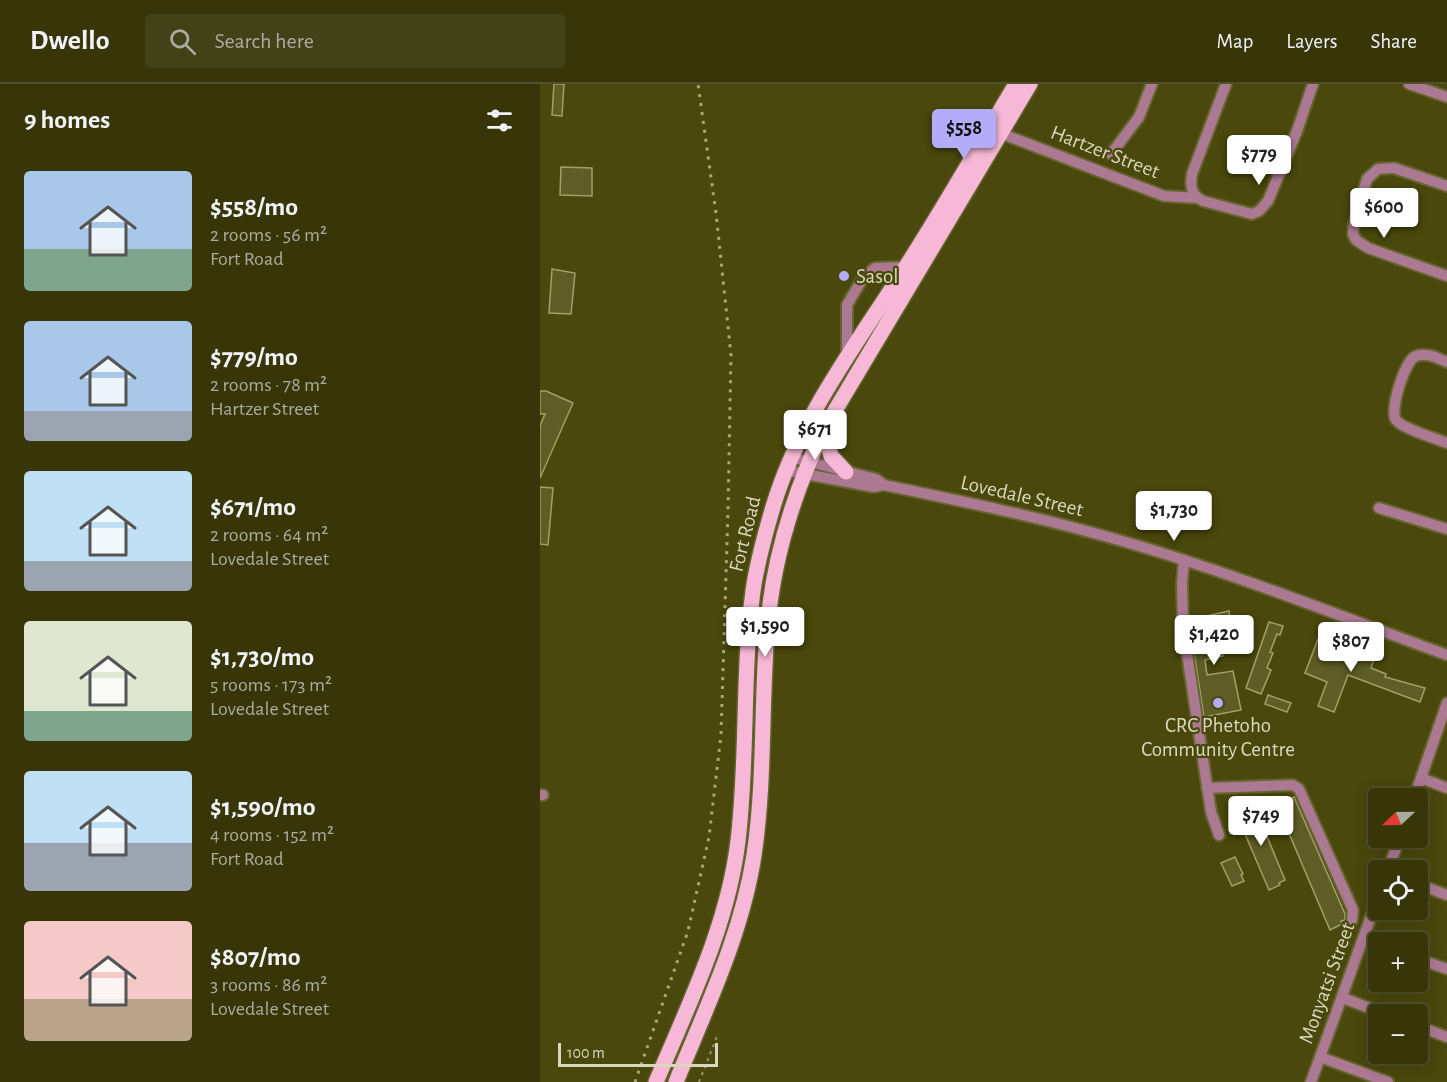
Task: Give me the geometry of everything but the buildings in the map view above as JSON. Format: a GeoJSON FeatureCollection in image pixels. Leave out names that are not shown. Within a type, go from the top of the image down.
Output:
{"type":"FeatureCollection","features":[{"type":"Feature","properties":{"kind":"main road","name":"Fort Road"},"geometry":{"type":"LineString","coordinates":[[657,1082],[715,935],[726,899],[738,840],[753,591],[760,554],[787,464],[816,406],[906,267],[1016,84]]}},
{"type":"Feature","properties":{"kind":"main road","name":"Fort Road"},"geometry":{"type":"LineString","coordinates":[[676,1082],[732,943],[746,896],[754,854],[758,809],[767,632],[772,591],[780,548],[806,469],[824,429],[1029,84]]}},
{"type":"Feature","properties":{"kind":"main road"},"geometry":{"type":"LineString","coordinates":[[824,429],[831,456],[846,472]]}},
{"type":"Feature","properties":{"kind":"main road"},"geometry":{"type":"LineString","coordinates":[[715,935],[732,943]]}},
{"type":"Feature","properties":{"kind":"street","name":"Hartzer Street"},"geometry":{"type":"LineString","coordinates":[[1111,154],[1139,117],[1152,84]]}},
{"type":"Feature","properties":{"kind":"street"},"geometry":{"type":"LineString","coordinates":[[1198,198],[1191,189],[1192,174],[1226,84]]}},
{"type":"Feature","properties":{"kind":"street","name":"Hartzer Street"},"geometry":{"type":"LineString","coordinates":[[1000,133],[1164,196],[1198,198],[1252,214],[1264,208],[1268,201],[1297,131],[1313,84]]}},
{"type":"Feature","properties":{"kind":"street"},"geometry":{"type":"LineString","coordinates":[[1409,84],[1447,97]]}},
{"type":"Feature","properties":{"kind":"street"},"geometry":{"type":"LineString","coordinates":[[1447,186],[1394,168],[1378,169],[1367,179],[1353,229],[1356,240],[1368,248],[1447,276]]}},
{"type":"Feature","properties":{"kind":"street"},"geometry":{"type":"LineString","coordinates":[[847,356],[847,305],[863,278],[875,268],[906,267]]}},
{"type":"Feature","properties":{"kind":"street"},"geometry":{"type":"LineString","coordinates":[[1447,362],[1430,355],[1418,355],[1411,358],[1406,364],[1394,406],[1394,415],[1396,421],[1447,442]]}},
{"type":"Feature","properties":{"kind":"street","name":"Lovedale Street"},"geometry":{"type":"LineString","coordinates":[[787,464],[806,469],[846,472],[876,479],[884,485],[1044,519],[1184,560],[1447,655]]}},
{"type":"Feature","properties":{"kind":"street"},"geometry":{"type":"LineString","coordinates":[[806,469],[874,487],[884,485]]}},
{"type":"Feature","properties":{"kind":"street"},"geometry":{"type":"LineString","coordinates":[[1379,508],[1447,530]]}},
{"type":"Feature","properties":{"kind":"street"},"geometry":{"type":"LineString","coordinates":[[1184,560],[1182,627],[1213,822],[1219,835]]}},
{"type":"Feature","properties":{"kind":"street"},"geometry":{"type":"LineString","coordinates":[[1418,788],[1447,703]]}},
{"type":"Feature","properties":{"kind":"street"},"geometry":{"type":"LineString","coordinates":[[1421,778],[1447,788]]}},
{"type":"Feature","properties":{"kind":"street"},"geometry":{"type":"LineString","coordinates":[[1207,788],[1293,785],[1299,789],[1353,910],[1352,920]]}},
{"type":"Feature","properties":{"kind":"street"},"geometry":{"type":"LineString","coordinates":[[1428,888],[1447,895]]}},
{"type":"Feature","properties":{"kind":"street","name":"Monyatsi Street"},"geometry":{"type":"LineString","coordinates":[[1311,1082],[1370,920]]}},
{"type":"Feature","properties":{"kind":"street"},"geometry":{"type":"LineString","coordinates":[[1364,939],[1368,941]]}},
{"type":"Feature","properties":{"kind":"street"},"geometry":{"type":"LineString","coordinates":[[1428,962],[1447,969]]}},
{"type":"Feature","properties":{"kind":"street"},"geometry":{"type":"LineString","coordinates":[[1343,998],[1368,1008]]}},
{"type":"Feature","properties":{"kind":"street"},"geometry":{"type":"LineString","coordinates":[[1428,1029],[1447,1036]]}},
{"type":"Feature","properties":{"kind":"street"},"geometry":{"type":"LineString","coordinates":[[1320,1057],[1388,1082]]}},
{"type":"Feature","properties":{"kind":"path"},"geometry":{"type":"LineString","coordinates":[[699,1082],[718,1034]]}},
{"type":"Feature","properties":{"kind":"railway"},"geometry":{"type":"LineString","coordinates":[[635,1082],[688,931],[709,837],[721,735],[731,355],[716,213],[698,84]]}},
{"type":"Feature","properties":{"kind":"place","name":"Sasol"},"geometry":{"type":"Point","coordinates":[844,276]}},
{"type":"Feature","properties":{"kind":"place","name":"CRC Phetoho Community Centre"},"geometry":{"type":"Point","coordinates":[1218,703]}}]}
